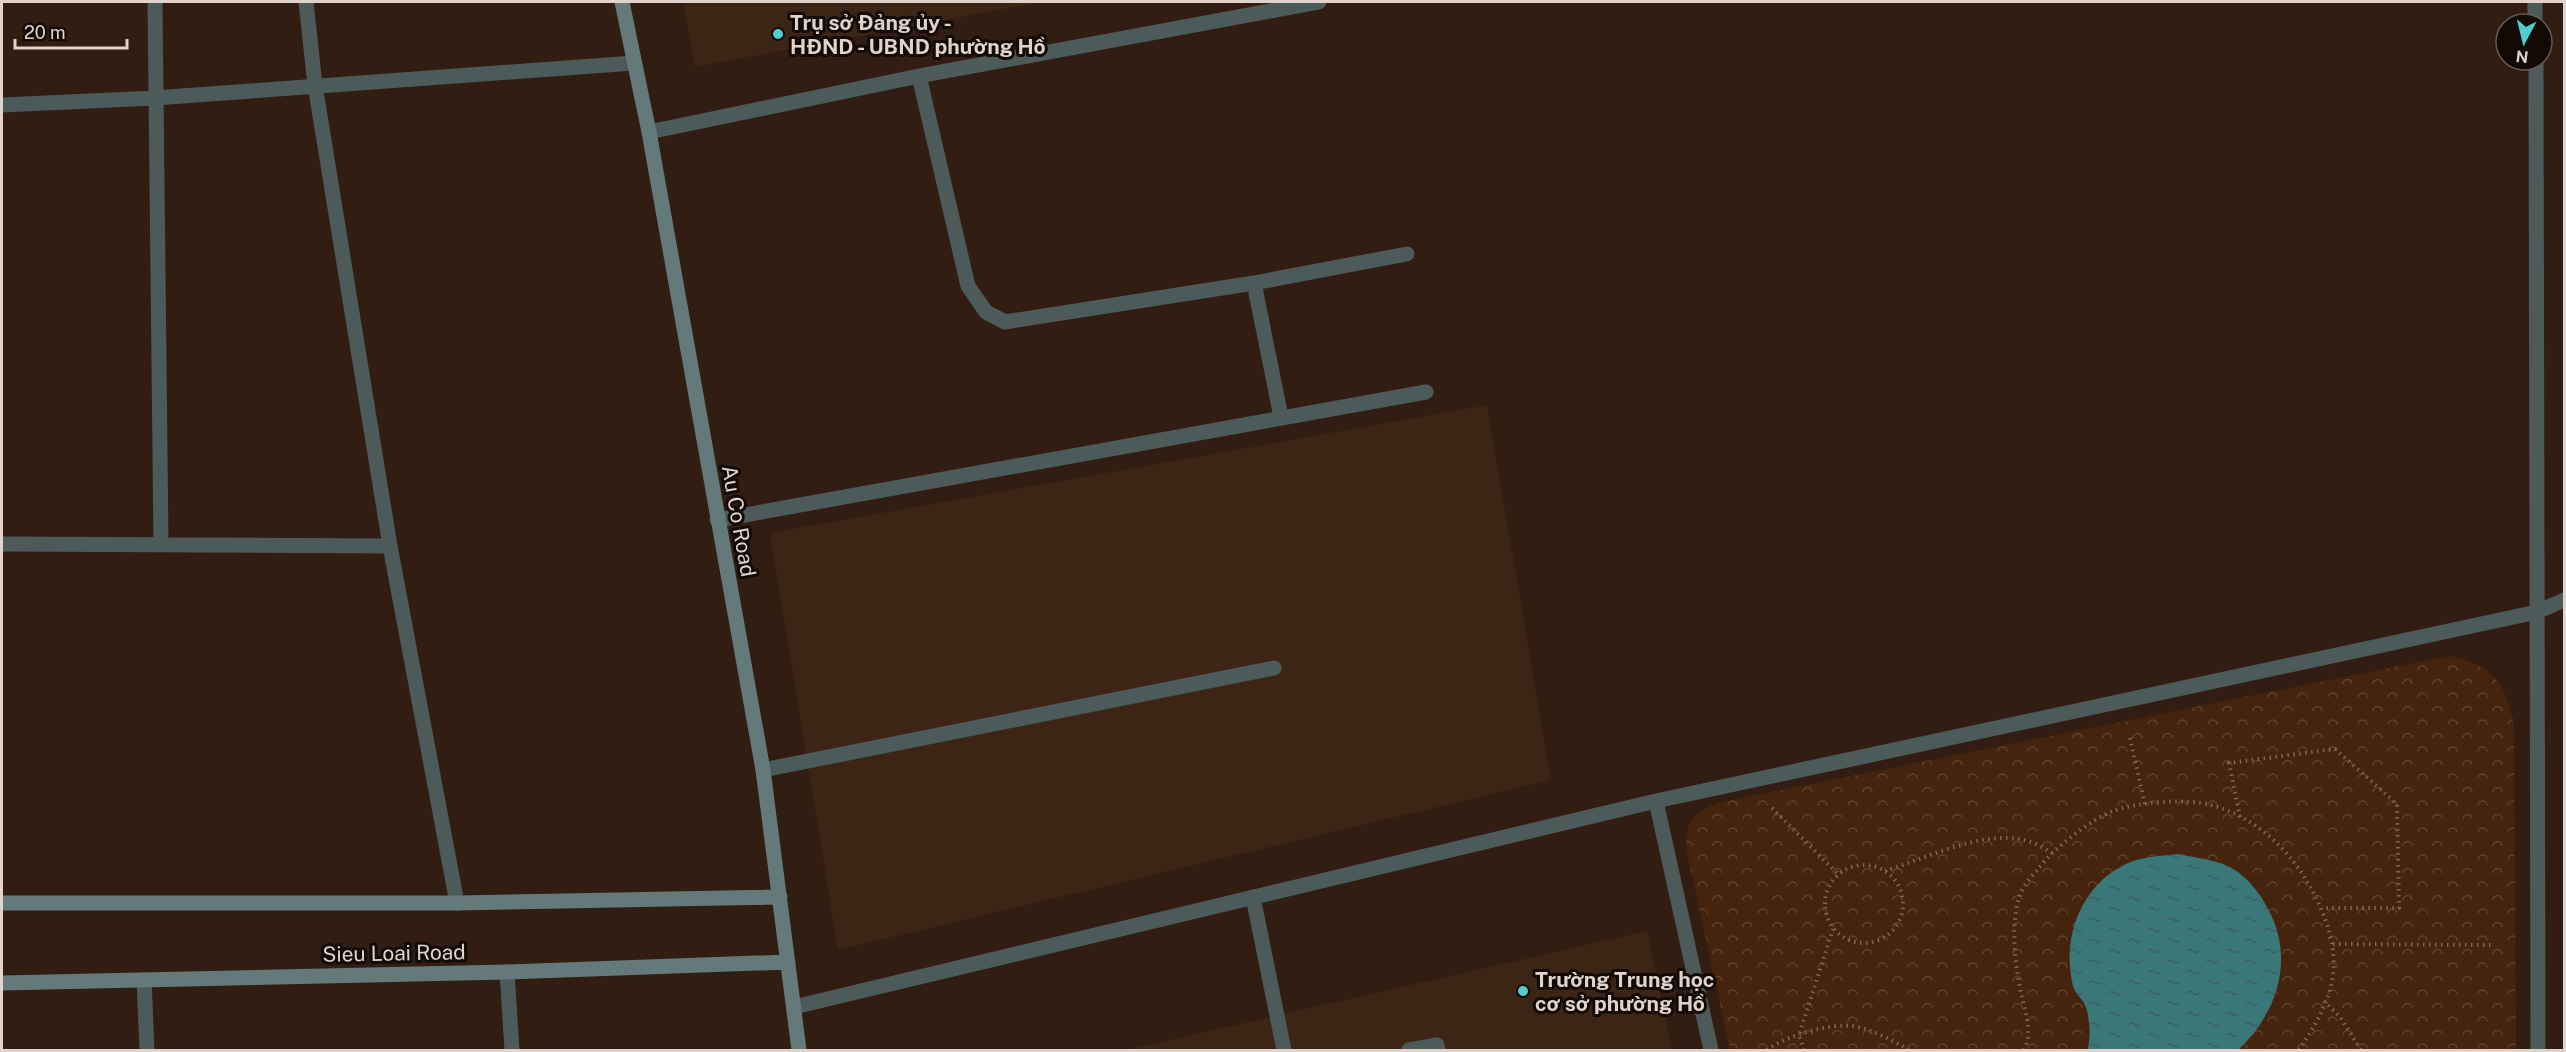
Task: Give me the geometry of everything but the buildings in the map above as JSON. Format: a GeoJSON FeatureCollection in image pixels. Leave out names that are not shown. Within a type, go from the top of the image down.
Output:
{"type":"FeatureCollection","features":[{"type":"Feature","properties":{"kind":"main road","name":"Au Co Road"},"geometry":{"type":"LineString","coordinates":[[622,2],[649,132],[763,770],[799,1050]]}},
{"type":"Feature","properties":{"kind":"main road"},"geometry":{"type":"LineString","coordinates":[[2,903],[457,903],[780,897]]}},
{"type":"Feature","properties":{"kind":"main road","name":"Sieu Loai Road"},"geometry":{"type":"LineString","coordinates":[[2,983],[507,972],[788,962]]}},
{"type":"Feature","properties":{"kind":"street"},"geometry":{"type":"LineString","coordinates":[[155,2],[161,544]]}},
{"type":"Feature","properties":{"kind":"street"},"geometry":{"type":"LineString","coordinates":[[306,2],[315,85],[390,546],[457,903]]}},
{"type":"Feature","properties":{"kind":"street"},"geometry":{"type":"LineString","coordinates":[[649,132],[919,76],[1319,2]]}},
{"type":"Feature","properties":{"kind":"street"},"geometry":{"type":"LineString","coordinates":[[2,105],[155,98],[634,63]]}},
{"type":"Feature","properties":{"kind":"street"},"geometry":{"type":"LineString","coordinates":[[2536,72],[2538,1050]]}},
{"type":"Feature","properties":{"kind":"street"},"geometry":{"type":"LineString","coordinates":[[919,76],[969,286],[986,312],[1005,322],[1254,284],[1407,254]]}},
{"type":"Feature","properties":{"kind":"street"},"geometry":{"type":"LineString","coordinates":[[1254,284],[1281,417]]}},
{"type":"Feature","properties":{"kind":"street"},"geometry":{"type":"LineString","coordinates":[[717,520],[1426,392]]}},
{"type":"Feature","properties":{"kind":"street"},"geometry":{"type":"LineString","coordinates":[[2,544],[390,546]]}},
{"type":"Feature","properties":{"kind":"street"},"geometry":{"type":"LineString","coordinates":[[794,1006],[1656,801],[2537,612],[2565,600]]}},
{"type":"Feature","properties":{"kind":"street"},"geometry":{"type":"LineString","coordinates":[[763,770],[1274,668]]}},
{"type":"Feature","properties":{"kind":"street"},"geometry":{"type":"LineString","coordinates":[[1656,801],[1711,1050]]}},
{"type":"Feature","properties":{"kind":"street"},"geometry":{"type":"LineString","coordinates":[[1253,897],[1284,1050]]}},
{"type":"Feature","properties":{"kind":"street"},"geometry":{"type":"LineString","coordinates":[[507,972],[512,1050]]}},
{"type":"Feature","properties":{"kind":"street"},"geometry":{"type":"LineString","coordinates":[[144,980],[147,1050]]}},
{"type":"Feature","properties":{"kind":"street"},"geometry":{"type":"LineString","coordinates":[[1409,1050],[1437,1045],[1438,1050]]}},
{"type":"Feature","properties":{"kind":"path"},"geometry":{"type":"LineString","coordinates":[[2130,738],[2145,805]]}},
{"type":"Feature","properties":{"kind":"path"},"geometry":{"type":"LineString","coordinates":[[2240,817],[2229,763],[2335,749],[2397,804],[2399,908],[2322,908]]}},
{"type":"Feature","properties":{"kind":"path"},"geometry":{"type":"LineString","coordinates":[[2024,1050],[2028,1043],[2026,1019],[2013,944],[2020,894],[2039,867],[2073,835],[2112,811],[2166,802],[2210,805],[2240,817],[2278,842],[2302,872],[2322,908],[2333,944],[2332,981],[2316,1024],[2299,1050]]}},
{"type":"Feature","properties":{"kind":"path"},"geometry":{"type":"LineString","coordinates":[[1772,808],[1838,874]]}},
{"type":"Feature","properties":{"kind":"path"},"geometry":{"type":"LineString","coordinates":[[1885,871],[1962,846],[2004,838],[2021,839],[2053,854]]}},
{"type":"Feature","properties":{"kind":"path"},"geometry":{"type":"LineString","coordinates":[[1861,865],[1874,866],[1885,871],[1895,880],[1901,891],[1902,915],[1896,927],[1887,936],[1876,941],[1852,942],[1833,928],[1825,906],[1830,884],[1838,874],[1861,865]]}},
{"type":"Feature","properties":{"kind":"path"},"geometry":{"type":"LineString","coordinates":[[1804,1050],[1799,1035],[1833,928]]}},
{"type":"Feature","properties":{"kind":"path"},"geometry":{"type":"LineString","coordinates":[[2333,944],[2493,945]]}},
{"type":"Feature","properties":{"kind":"path"},"geometry":{"type":"LineString","coordinates":[[2324,1001],[2340,1017],[2361,1050]]}},
{"type":"Feature","properties":{"kind":"path"},"geometry":{"type":"LineString","coordinates":[[1767,1050],[1799,1035],[1823,1029],[1851,1026],[1887,1037],[1909,1050]]}},
{"type":"Feature","properties":{"kind":"shaded area","name":"Trụ sở Đảng ủy - HĐND - UBND phường Hồ"},"geometry":{"type":"Polygon","coordinates":[[[683,2],[1041,2],[695,67],[683,2]]]}},
{"type":"Feature","properties":{"kind":"shaded area"},"geometry":{"type":"Polygon","coordinates":[[[1487,405],[1551,780],[838,950],[770,533],[1487,405]]]}},
{"type":"Feature","properties":{"kind":"shaded area","name":"Trường Trung học cơ sở phường Hồ"},"geometry":{"type":"Polygon","coordinates":[[[1647,931],[1672,1050],[1126,1050],[1647,931]]]}},
{"type":"Feature","properties":{"kind":"green space"},"geometry":{"type":"Polygon","coordinates":[[[2449,656],[2476,664],[2494,678],[2506,698],[2514,725],[2516,1050],[1730,1050],[1686,843],[1691,821],[1708,807],[1717,803],[2449,656]]]}},
{"type":"Feature","properties":{"kind":"water"},"geometry":{"type":"Polygon","coordinates":[[[2178,854],[2215,862],[2235,870],[2262,898],[2276,928],[2280,946],[2281,965],[2272,1002],[2252,1035],[2238,1050],[2088,1050],[2090,1034],[2087,1011],[2074,989],[2070,969],[2072,935],[2084,903],[2105,877],[2120,867],[2140,859],[2178,854]]]}},
{"type":"Feature","properties":{"kind":"place","name":"Trụ sở Đảng ủy - HĐND - UBND phường Hồ"},"geometry":{"type":"Point","coordinates":[778,34]}},
{"type":"Feature","properties":{"kind":"place","name":"Trường Trung học cơ sở phường Hồ"},"geometry":{"type":"Point","coordinates":[1523,991]}}]}
